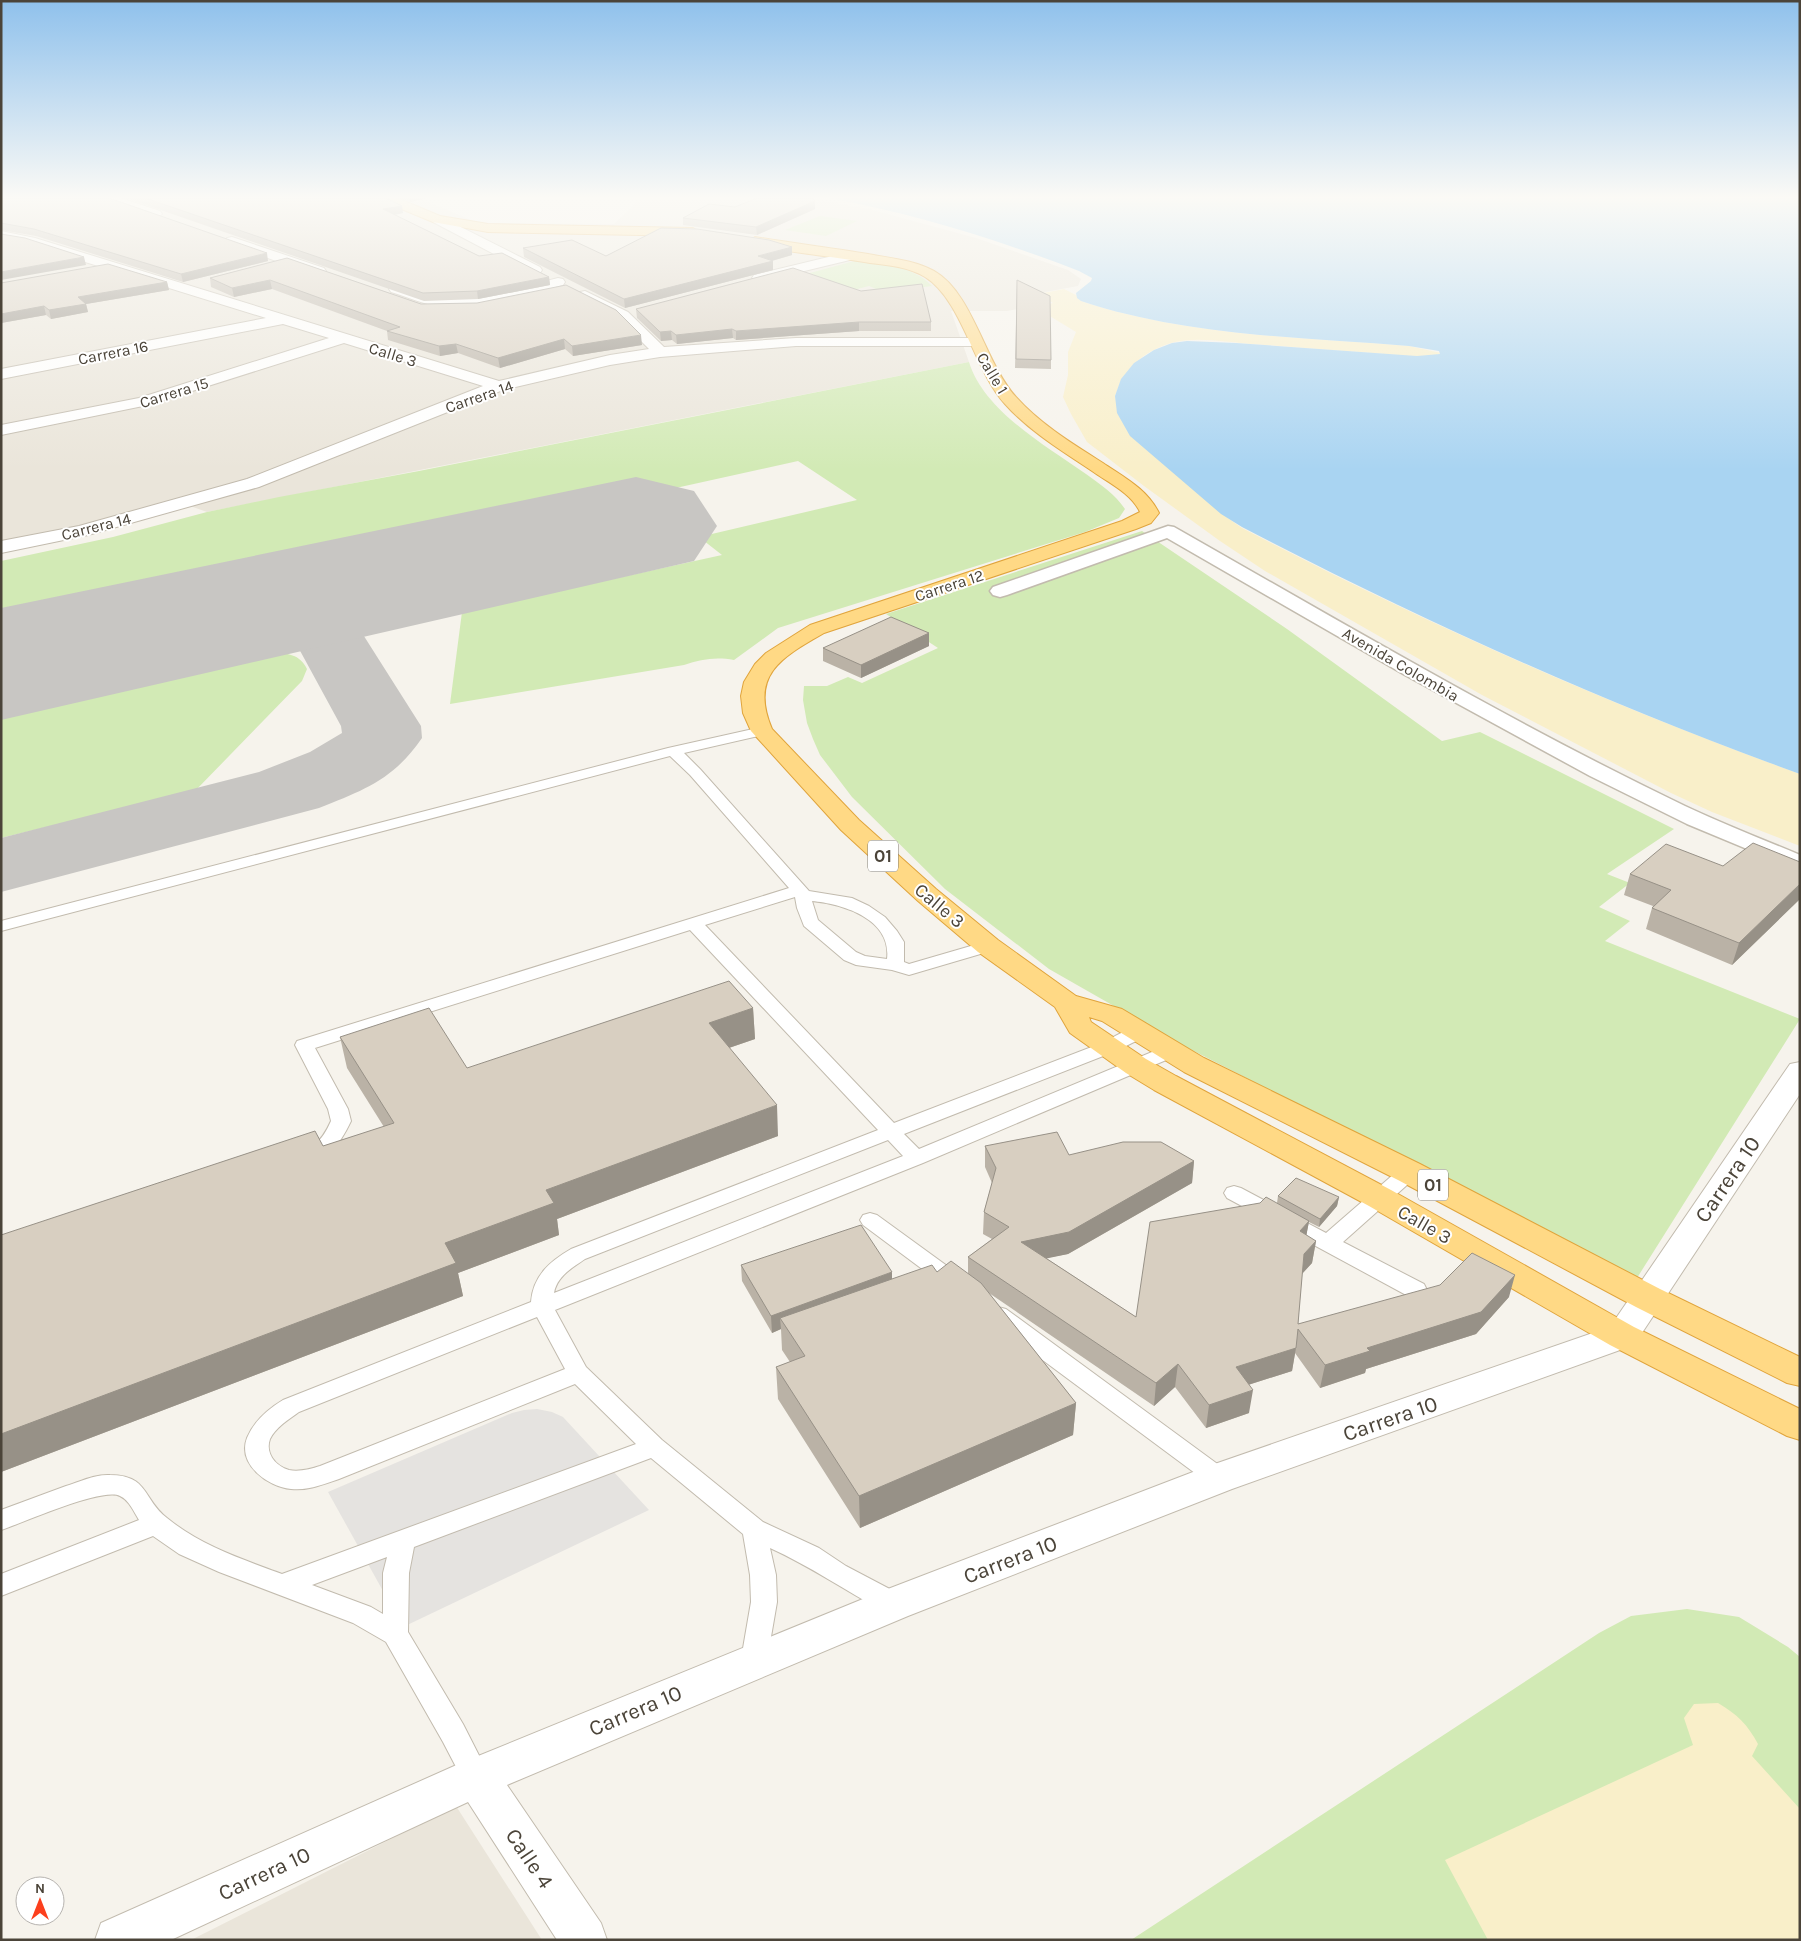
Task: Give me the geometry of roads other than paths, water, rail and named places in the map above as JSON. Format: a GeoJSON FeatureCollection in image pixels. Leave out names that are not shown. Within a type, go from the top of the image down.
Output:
{"type":"FeatureCollection","features":[{"type":"Feature","properties":{"kind":"highway","name":"Calle 1"},"geometry":{"type":"LineString","coordinates":[[945,289],[949,293],[994,380],[1009,400],[1042,428],[1132,491],[1148,507],[1150,514]]}},
{"type":"Feature","properties":{"kind":"highway","name":"Carrera 12"},"geometry":{"type":"LineString","coordinates":[[758,674],[773,656],[793,642],[818,630],[1121,528],[1144,519],[1150,514]]}},
{"type":"Feature","properties":{"kind":"highway","name":"Calle 3"},"geometry":{"type":"LineString","coordinates":[[758,674],[751,699],[755,718],[762,731],[850,825],[927,895],[988,946],[1066,1002],[1112,1015],[1194,1066],[1409,1172],[1648,1298],[1800,1373]]}},
{"type":"Feature","properties":{"kind":"highway","name":"Calle 3"},"geometry":{"type":"LineString","coordinates":[[1066,1002],[1080,1027],[1136,1066],[1380,1198],[1622,1336],[1800,1426]]}},
{"type":"Feature","properties":{"kind":"street","name":"Calle 3"},"geometry":{"type":"LineString","coordinates":[[184,289],[498,386]]}},
{"type":"Feature","properties":{"kind":"street"},"geometry":{"type":"LineString","coordinates":[[387,290],[422,307],[491,304],[561,289]]}},
{"type":"Feature","properties":{"kind":"street"},"geometry":{"type":"LineString","coordinates":[[571,289],[623,315],[660,352]]}},
{"type":"Feature","properties":{"kind":"street"},"geometry":{"type":"LineString","coordinates":[[623,315],[642,310]]}},
{"type":"Feature","properties":{"kind":"street","name":"Carrera 16"},"geometry":{"type":"LineString","coordinates":[[1,374],[284,319]]}},
{"type":"Feature","properties":{"kind":"street","name":"Carrera 15"},"geometry":{"type":"LineString","coordinates":[[1,430],[142,402],[342,338]]}},
{"type":"Feature","properties":{"kind":"street","name":"Carrera 14"},"geometry":{"type":"LineString","coordinates":[[1,547],[82,531],[253,483],[498,386],[610,360],[660,352],[796,342],[975,342]]}},
{"type":"Feature","properties":{"kind":"street","name":"Avenida Colombia"},"geometry":{"type":"LineString","coordinates":[[1000,591],[1168,531],[1472,704],[1574,758],[1664,805],[1800,864]]}},
{"type":"Feature","properties":{"kind":"street","name":"Carrera 10"},"geometry":{"type":"LineString","coordinates":[[118,1940],[476,1777],[754,1660],[1218,1478],[1622,1336],[1800,1071]]}},
{"type":"Feature","properties":{"kind":"street","name":"Calle 4"},"geometry":{"type":"LineString","coordinates":[[476,1777],[584,1940]]}},
{"type":"Feature","properties":{"kind":"lane"},"geometry":{"type":"LineString","coordinates":[[1,926],[672,751],[762,731]]}},
{"type":"Feature","properties":{"kind":"lane"},"geometry":{"type":"LineString","coordinates":[[672,751],[695,772],[802,892],[810,922],[850,956],[878,964],[895,965],[902,969],[916,969],[988,946]]}},
{"type":"Feature","properties":{"kind":"lane"},"geometry":{"type":"LineString","coordinates":[[286,1164],[314,1155],[326,1146],[334,1137],[341,1121],[338,1109],[304,1045],[693,923],[802,892],[838,899],[858,906],[875,918],[894,941],[897,952],[895,965]]}},
{"type":"Feature","properties":{"kind":"lane"},"geometry":{"type":"LineString","coordinates":[[693,923],[916,1158]]}},
{"type":"Feature","properties":{"kind":"lane"},"geometry":{"type":"LineString","coordinates":[[894,1604],[837,1573],[810,1555],[754,1528],[654,1447],[578,1372],[542,1306],[543,1290],[550,1277],[560,1265],[578,1254],[892,1133],[1109,1047],[1140,1032]]}},
{"type":"Feature","properties":{"kind":"lane"},"geometry":{"type":"LineString","coordinates":[[578,1372],[331,1472],[308,1479],[286,1478],[270,1471],[260,1459],[259,1437],[275,1416],[291,1406],[916,1158],[1171,1051]]}},
{"type":"Feature","properties":{"kind":"lane"},"geometry":{"type":"LineString","coordinates":[[1328,1243],[1409,1172]]}},
{"type":"Feature","properties":{"kind":"lane"},"geometry":{"type":"LineString","coordinates":[[1234,1192],[1416,1290]]}},
{"type":"Feature","properties":{"kind":"lane"},"geometry":{"type":"LineString","coordinates":[[870,1220],[939,1282],[976,1299],[1218,1478]]}},
{"type":"Feature","properties":{"kind":"lane"},"geometry":{"type":"LineString","coordinates":[[283,1585],[654,1447]]}},
{"type":"Feature","properties":{"kind":"lane"},"geometry":{"type":"LineString","coordinates":[[1,1520],[89,1488],[108,1484],[124,1486],[134,1493],[156,1524],[188,1547],[228,1566],[362,1615],[395,1634],[453,1733],[476,1777]]}},
{"type":"Feature","properties":{"kind":"lane"},"geometry":{"type":"LineString","coordinates":[[1,1585],[156,1524]]}},
{"type":"Feature","properties":{"kind":"lane"},"geometry":{"type":"LineString","coordinates":[[754,1528],[763,1575],[764,1602],[754,1660]]}},
{"type":"Feature","properties":{"kind":"lane"},"geometry":{"type":"LineString","coordinates":[[395,1634],[396,1573],[402,1540]]}},
{"type":"Feature","properties":{"kind":"water"},"geometry":{"type":"Polygon","coordinates":[[[1082,289],[1800,289],[1800,774],[1658,720],[1517,660],[1378,596],[1242,527],[1221,514],[1130,436],[1117,413],[1115,396],[1121,379],[1134,363],[1154,350],[1172,343],[1187,341],[1236,343],[1417,356],[1440,354],[1439,351],[1409,346],[1243,333],[1161,322],[1081,301],[1077,298],[1076,293],[1082,289]]]}}]}
